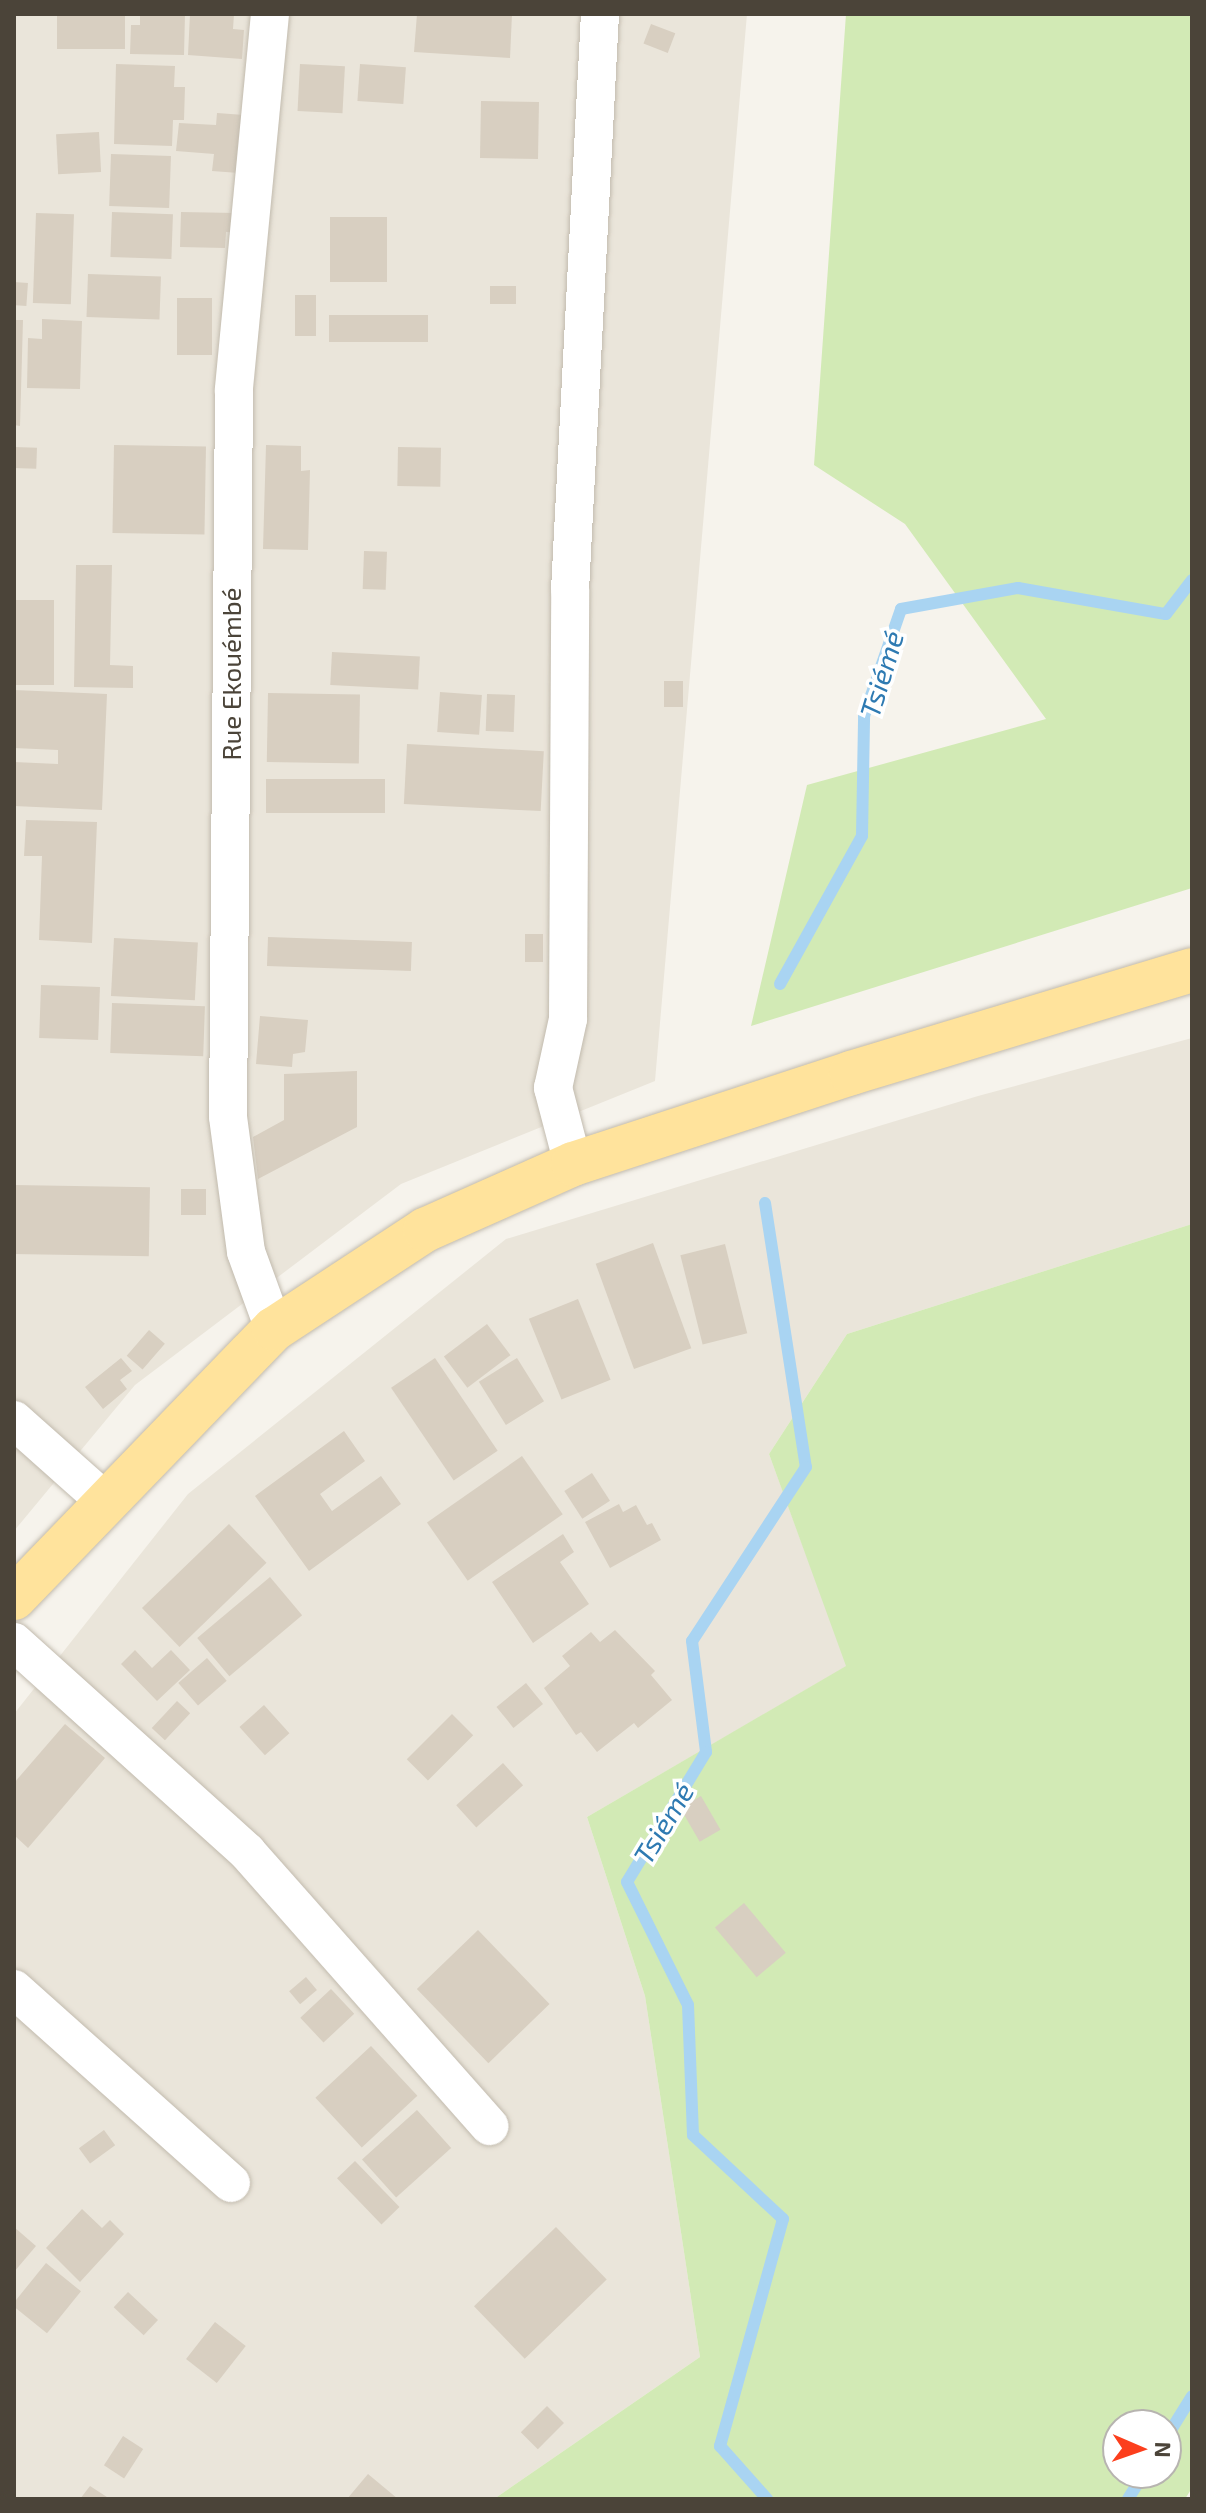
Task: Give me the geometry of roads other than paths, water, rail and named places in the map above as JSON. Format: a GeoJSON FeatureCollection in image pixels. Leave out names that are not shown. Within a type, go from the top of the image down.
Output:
{"type":"FeatureCollection","features":[{"type":"Feature","properties":{"kind":"main road"},"geometry":{"type":"LineString","coordinates":[[14,1598],[274,1329],[425,1230],[573,1164],[851,1073],[1192,970]]}},
{"type":"Feature","properties":{"kind":"street","name":"Rue Ekouémbé"},"geometry":{"type":"LineString","coordinates":[[270,14],[234,390],[228,1117],[246,1252],[274,1329]]}},
{"type":"Feature","properties":{"kind":"street"},"geometry":{"type":"LineString","coordinates":[[573,1164],[553,1088],[568,1019],[570,590],[600,14]]}},
{"type":"Feature","properties":{"kind":"street"},"geometry":{"type":"LineString","coordinates":[[14,1420],[107,1503]]}},
{"type":"Feature","properties":{"kind":"street"},"geometry":{"type":"LineString","coordinates":[[18,1655],[247,1852],[489,2126]]}},
{"type":"Feature","properties":{"kind":"street"},"geometry":{"type":"LineString","coordinates":[[14,1989],[231,2183]]}},
{"type":"Feature","properties":{"kind":"waterway","name":"Tsiémé"},"geometry":{"type":"LineString","coordinates":[[780,984],[862,836],[864,716],[901,609],[1018,588],[1166,614],[1192,580]]}},
{"type":"Feature","properties":{"kind":"waterway","name":"Tsiémé"},"geometry":{"type":"LineString","coordinates":[[765,1203],[806,1467],[692,1641],[706,1752],[627,1882],[688,2005],[693,2135],[783,2219],[720,2446],[767,2499]]}},
{"type":"Feature","properties":{"kind":"waterway"},"geometry":{"type":"LineString","coordinates":[[1182,2412],[1192,2396]]}},
{"type":"Feature","properties":{"kind":"waterway"},"geometry":{"type":"LineString","coordinates":[[1128,2499],[1134,2489]]}}]}
